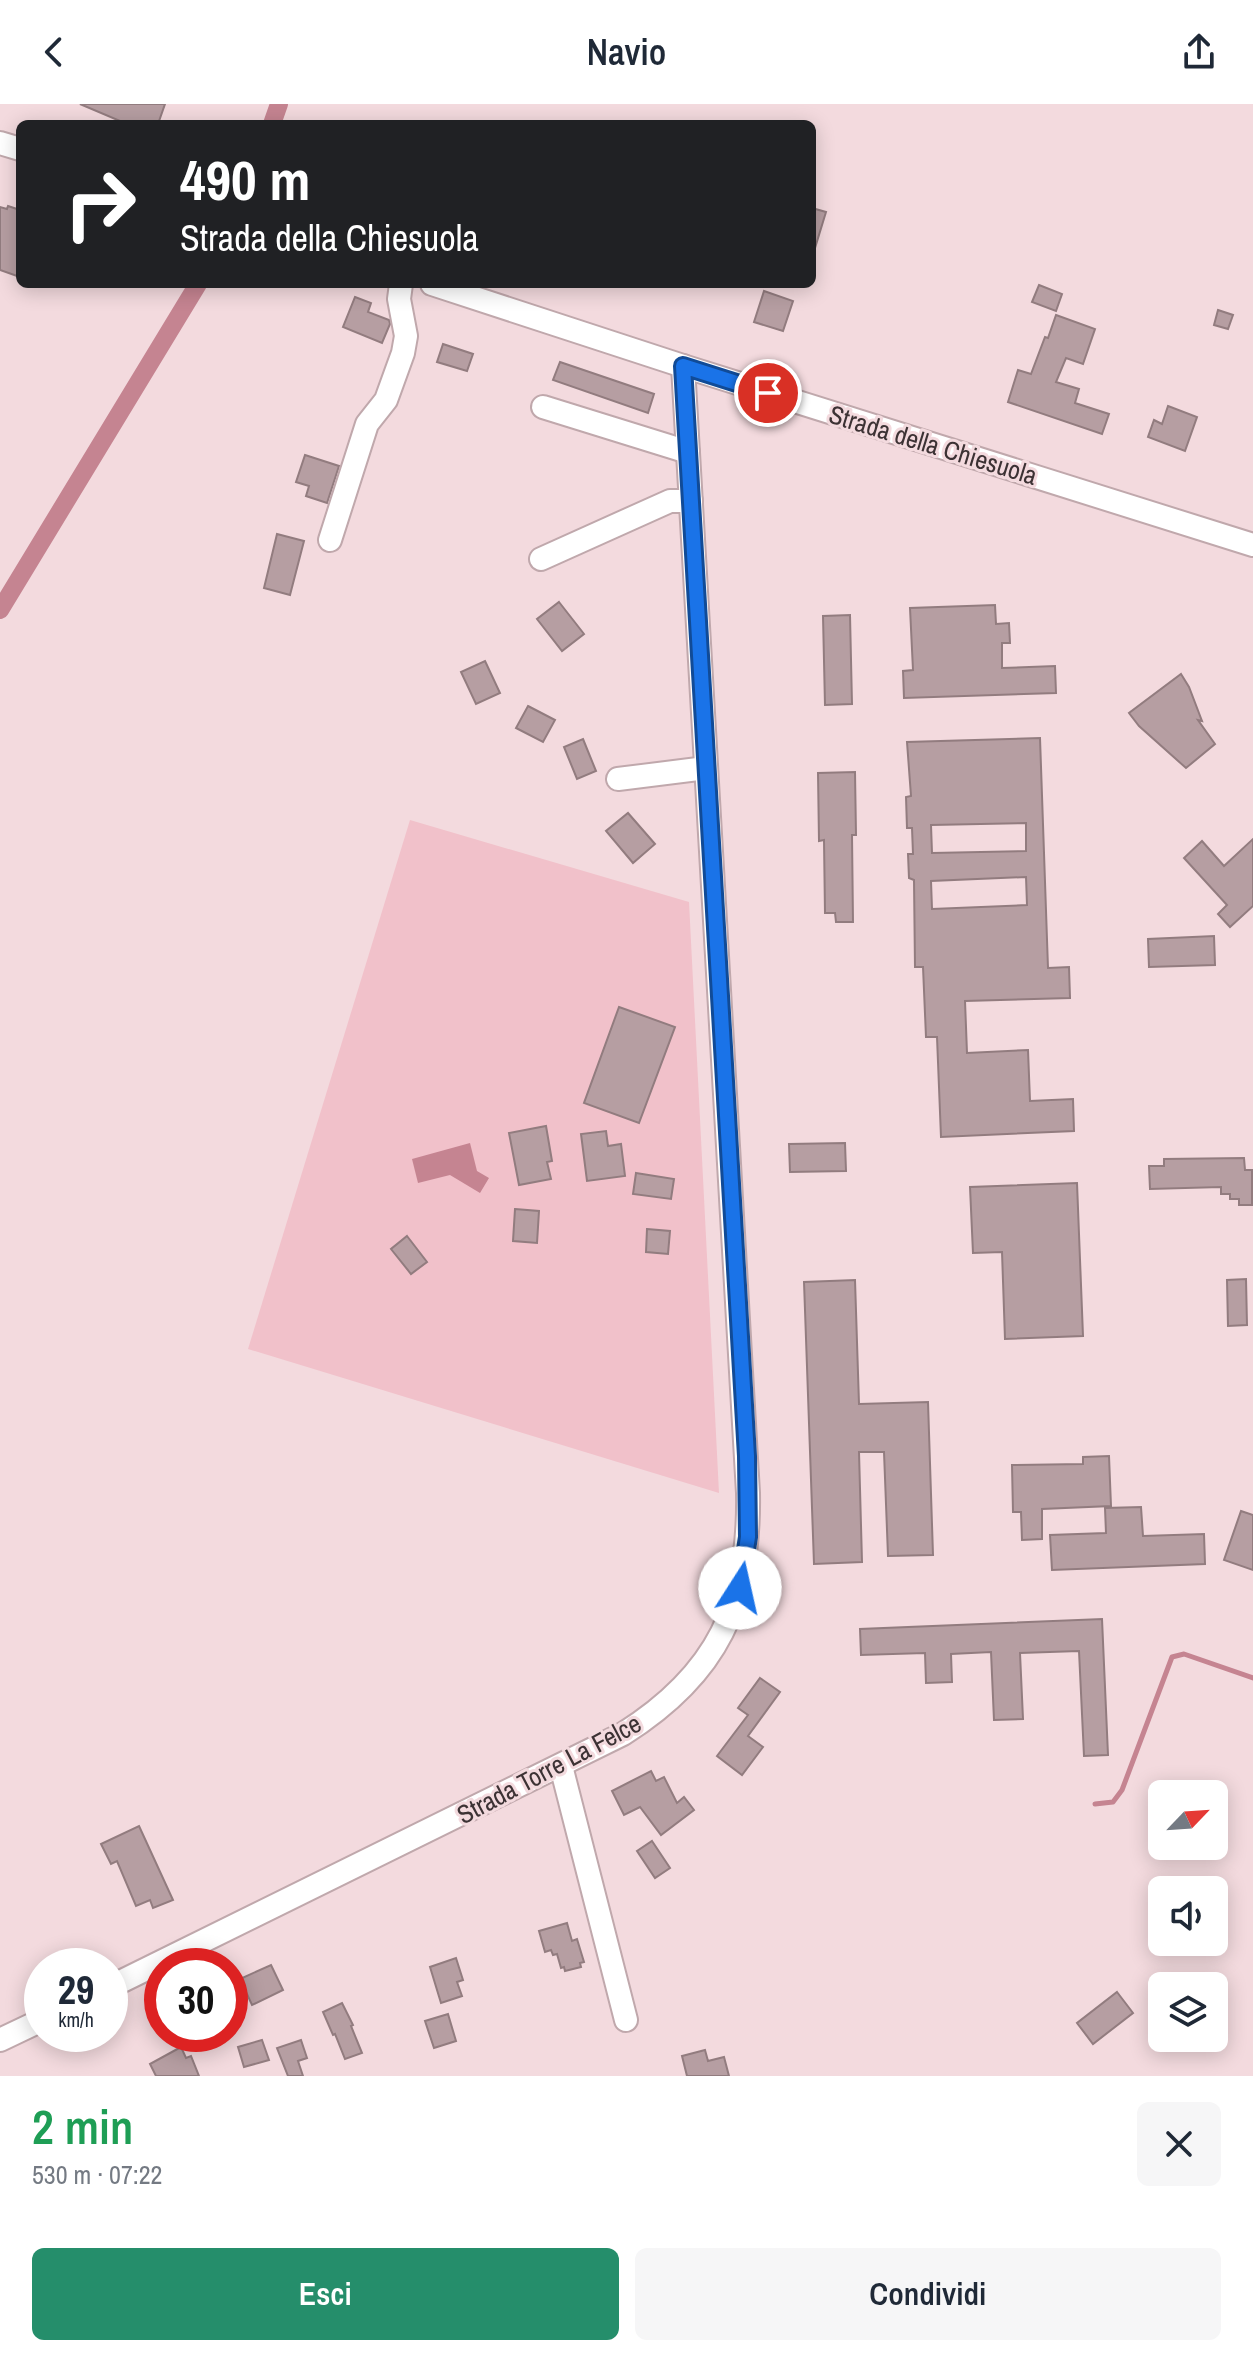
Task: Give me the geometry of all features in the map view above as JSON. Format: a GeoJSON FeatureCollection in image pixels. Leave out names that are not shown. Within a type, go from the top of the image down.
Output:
{"type":"FeatureCollection","features":[{"type":"Feature","properties":{"kind":"street"},"geometry":{"type":"LineString","coordinates":[[330,540],[367,424],[389,395],[403,353],[406,336],[399,299],[400,288]]}},
{"type":"Feature","properties":{"kind":"street","name":"Strada della Chiesuola"},"geometry":{"type":"LineString","coordinates":[[444,288],[1253,545]]}},
{"type":"Feature","properties":{"kind":"street","name":"Strada Torre La Felce"},"geometry":{"type":"LineString","coordinates":[[128,1978],[602,1746],[639,1724],[663,1706],[706,1661],[737,1598],[745,1561],[749,1511],[747,1456],[683,366]]}},
{"type":"Feature","properties":{"kind":"street"},"geometry":{"type":"LineString","coordinates":[[543,407],[688,452]]}},
{"type":"Feature","properties":{"kind":"street"},"geometry":{"type":"LineString","coordinates":[[541,559],[670,501],[691,501]]}},
{"type":"Feature","properties":{"kind":"street"},"geometry":{"type":"LineString","coordinates":[[618,779],[706,768]]}},
{"type":"Feature","properties":{"kind":"street"},"geometry":{"type":"LineString","coordinates":[[561,1766],[626,2020]]}},
{"type":"Feature","properties":{"kind":"street"},"geometry":{"type":"LineString","coordinates":[[0,2040],[24,2029]]}},
{"type":"Feature","properties":{"kind":"shaded area"},"geometry":{"type":"Polygon","coordinates":[[[410,820],[689,902],[719,1493],[248,1349],[410,820]]]}},
{"type":"Feature","properties":{"kind":"shaded area"},"geometry":{"type":"Polygon","coordinates":[[[470,1143],[477,1171],[489,1178],[480,1193],[450,1175],[418,1183],[412,1159],[470,1143]]]}},
{"type":"Feature","properties":{"kind":"building"},"geometry":{"type":"Polygon","coordinates":[[[80,104],[165,104],[159,120],[118,120],[80,104]]]}},
{"type":"Feature","properties":{"kind":"building"},"geometry":{"type":"Polygon","coordinates":[[[8,206],[16,209],[16,276],[0,270],[0,207],[7,209],[8,206]]]}},
{"type":"Feature","properties":{"kind":"building"},"geometry":{"type":"Polygon","coordinates":[[[816,209],[826,212],[816,245],[816,209]]]}},
{"type":"Feature","properties":{"kind":"building"},"geometry":{"type":"Polygon","coordinates":[[[1039,285],[1062,294],[1056,311],[1032,302],[1039,285]]]}},
{"type":"Feature","properties":{"kind":"building"},"geometry":{"type":"Polygon","coordinates":[[[764,291],[793,301],[783,331],[754,322],[764,291]]]}},
{"type":"Feature","properties":{"kind":"building"},"geometry":{"type":"Polygon","coordinates":[[[355,297],[371,303],[368,312],[389,320],[382,343],[343,327],[355,297]]]}},
{"type":"Feature","properties":{"kind":"building"},"geometry":{"type":"Polygon","coordinates":[[[1218,310],[1233,315],[1228,329],[1214,325],[1218,310]]]}},
{"type":"Feature","properties":{"kind":"building"},"geometry":{"type":"Polygon","coordinates":[[[1056,315],[1095,329],[1083,364],[1066,358],[1056,382],[1079,389],[1075,403],[1109,414],[1102,434],[1008,402],[1018,370],[1031,374],[1056,315]]]}},
{"type":"Feature","properties":{"kind":"building"},"geometry":{"type":"Polygon","coordinates":[[[443,344],[473,354],[467,371],[437,362],[443,344]]]}},
{"type":"Feature","properties":{"kind":"building"},"geometry":{"type":"Polygon","coordinates":[[[560,362],[654,394],[648,413],[553,380],[560,362]]]}},
{"type":"Feature","properties":{"kind":"building"},"geometry":{"type":"Polygon","coordinates":[[[1168,406],[1197,417],[1185,451],[1148,437],[1154,420],[1162,424],[1168,406]]]}},
{"type":"Feature","properties":{"kind":"building"},"geometry":{"type":"Polygon","coordinates":[[[305,455],[339,466],[327,503],[306,496],[309,486],[296,482],[305,455]]]}},
{"type":"Feature","properties":{"kind":"building"},"geometry":{"type":"Polygon","coordinates":[[[277,534],[304,541],[290,595],[264,588],[277,534]]]}},
{"type":"Feature","properties":{"kind":"building"},"geometry":{"type":"Polygon","coordinates":[[[559,602],[584,634],[562,651],[537,619],[559,602]]]}},
{"type":"Feature","properties":{"kind":"building"},"geometry":{"type":"Polygon","coordinates":[[[995,605],[996,624],[1009,623],[1010,643],[1002,643],[1002,668],[1055,666],[1056,693],[904,698],[903,671],[913,670],[910,608],[995,605]]]}},
{"type":"Feature","properties":{"kind":"building"},"geometry":{"type":"Polygon","coordinates":[[[850,615],[852,704],[825,705],[823,616],[850,615]]]}},
{"type":"Feature","properties":{"kind":"building"},"geometry":{"type":"Polygon","coordinates":[[[485,661],[500,693],[476,704],[461,672],[485,661]]]}},
{"type":"Feature","properties":{"kind":"building"},"geometry":{"type":"Polygon","coordinates":[[[1181,674],[1202,721],[1198,720],[1215,744],[1186,768],[1139,726],[1129,713],[1181,674]]]}},
{"type":"Feature","properties":{"kind":"building"},"geometry":{"type":"Polygon","coordinates":[[[528,706],[555,720],[543,742],[516,728],[528,706]]]}},
{"type":"Feature","properties":{"kind":"building"},"geometry":{"type":"Polygon","coordinates":[[[1040,738],[1048,968],[1069,967],[1070,998],[965,1001],[967,1053],[1028,1050],[1030,1101],[1073,1099],[1074,1131],[941,1137],[937,1037],[926,1037],[923,967],[915,967],[914,880],[909,878],[908,854],[913,854],[912,828],[907,828],[906,797],[911,796],[907,742],[1040,738]],[[1026,823],[931,825],[932,853],[1026,851],[1026,823]],[[1026,877],[931,881],[932,909],[1027,905],[1026,877]]]}},
{"type":"Feature","properties":{"kind":"building"},"geometry":{"type":"Polygon","coordinates":[[[583,739],[596,771],[577,779],[564,747],[583,739]]]}},
{"type":"Feature","properties":{"kind":"building"},"geometry":{"type":"Polygon","coordinates":[[[855,772],[853,922],[836,922],[835,913],[825,913],[824,840],[819,841],[818,773],[855,772]]]}},
{"type":"Feature","properties":{"kind":"building"},"geometry":{"type":"Polygon","coordinates":[[[628,813],[655,844],[633,863],[606,831],[628,813]]]}},
{"type":"Feature","properties":{"kind":"building"},"geometry":{"type":"Polygon","coordinates":[[[1253,839],[1253,906],[1230,927],[1218,914],[1227,905],[1184,858],[1202,841],[1224,866],[1253,839]]]}},
{"type":"Feature","properties":{"kind":"building"},"geometry":{"type":"Polygon","coordinates":[[[1214,936],[1215,965],[1149,967],[1148,939],[1214,936]]]}},
{"type":"Feature","properties":{"kind":"building"},"geometry":{"type":"Polygon","coordinates":[[[619,1007],[675,1027],[639,1123],[584,1103],[619,1007]]]}},
{"type":"Feature","properties":{"kind":"building"},"geometry":{"type":"Polygon","coordinates":[[[546,1126],[552,1161],[547,1162],[551,1179],[519,1185],[509,1133],[546,1126]]]}},
{"type":"Feature","properties":{"kind":"building"},"geometry":{"type":"Polygon","coordinates":[[[606,1131],[608,1146],[621,1144],[625,1176],[587,1181],[581,1134],[606,1131]]]}},
{"type":"Feature","properties":{"kind":"building"},"geometry":{"type":"Polygon","coordinates":[[[845,1143],[846,1171],[790,1172],[789,1144],[845,1143]]]}},
{"type":"Feature","properties":{"kind":"building"},"geometry":{"type":"Polygon","coordinates":[[[1244,1158],[1245,1170],[1252,1170],[1252,1205],[1239,1205],[1239,1199],[1230,1199],[1230,1194],[1221,1194],[1221,1187],[1150,1189],[1149,1166],[1164,1166],[1164,1159],[1244,1158]]]}},
{"type":"Feature","properties":{"kind":"building"},"geometry":{"type":"Polygon","coordinates":[[[636,1173],[674,1179],[671,1199],[633,1194],[636,1173]]]}},
{"type":"Feature","properties":{"kind":"building"},"geometry":{"type":"Polygon","coordinates":[[[1077,1183],[1083,1336],[1005,1339],[1002,1252],[973,1253],[970,1187],[1077,1183]]]}},
{"type":"Feature","properties":{"kind":"building"},"geometry":{"type":"Polygon","coordinates":[[[515,1209],[539,1211],[537,1243],[513,1241],[515,1209]]]}},
{"type":"Feature","properties":{"kind":"building"},"geometry":{"type":"Polygon","coordinates":[[[647,1229],[670,1231],[668,1254],[646,1252],[647,1229]]]}},
{"type":"Feature","properties":{"kind":"building"},"geometry":{"type":"Polygon","coordinates":[[[407,1236],[427,1262],[411,1274],[391,1249],[407,1236]]]}},
{"type":"Feature","properties":{"kind":"building"},"geometry":{"type":"Polygon","coordinates":[[[1246,1279],[1247,1325],[1228,1326],[1227,1280],[1246,1279]]]}},
{"type":"Feature","properties":{"kind":"building"},"geometry":{"type":"Polygon","coordinates":[[[855,1280],[859,1404],[928,1402],[933,1555],[888,1556],[884,1452],[859,1452],[862,1562],[814,1564],[804,1282],[855,1280]]]}},
{"type":"Feature","properties":{"kind":"building"},"geometry":{"type":"Polygon","coordinates":[[[1109,1456],[1111,1506],[1042,1509],[1042,1539],[1022,1540],[1021,1512],[1013,1512],[1012,1465],[1083,1464],[1083,1457],[1109,1456]]]}},
{"type":"Feature","properties":{"kind":"building"},"geometry":{"type":"Polygon","coordinates":[[[1141,1507],[1143,1536],[1204,1534],[1205,1564],[1052,1570],[1050,1535],[1106,1533],[1105,1508],[1141,1507]]]}},
{"type":"Feature","properties":{"kind":"building"},"geometry":{"type":"Polygon","coordinates":[[[1241,1511],[1253,1515],[1253,1570],[1224,1560],[1241,1511]]]}},
{"type":"Feature","properties":{"kind":"building"},"geometry":{"type":"Polygon","coordinates":[[[1102,1619],[1108,1755],[1084,1756],[1079,1651],[1020,1653],[1023,1719],[994,1720],[991,1652],[951,1654],[952,1682],[926,1683],[925,1653],[861,1655],[860,1629],[1102,1619]]]}},
{"type":"Feature","properties":{"kind":"building"},"geometry":{"type":"Polygon","coordinates":[[[760,1678],[780,1692],[748,1736],[763,1747],[742,1775],[717,1756],[748,1715],[738,1708],[760,1678]]]}},
{"type":"Feature","properties":{"kind":"building"},"geometry":{"type":"Polygon","coordinates":[[[651,1771],[656,1781],[664,1777],[677,1803],[684,1797],[694,1810],[661,1835],[640,1807],[624,1815],[612,1791],[651,1771]]]}},
{"type":"Feature","properties":{"kind":"building"},"geometry":{"type":"Polygon","coordinates":[[[139,1826],[173,1900],[153,1908],[150,1900],[136,1906],[117,1861],[111,1864],[101,1844],[139,1826]]]}},
{"type":"Feature","properties":{"kind":"building"},"geometry":{"type":"Polygon","coordinates":[[[652,1841],[670,1868],[655,1878],[637,1851],[652,1841]]]}},
{"type":"Feature","properties":{"kind":"building"},"geometry":{"type":"Polygon","coordinates":[[[567,1923],[572,1941],[577,1939],[584,1962],[580,1963],[581,1967],[565,1971],[557,1954],[553,1955],[551,1950],[545,1952],[539,1931],[567,1923]]]}},
{"type":"Feature","properties":{"kind":"building"},"geometry":{"type":"Polygon","coordinates":[[[456,1958],[463,1980],[457,1982],[462,1996],[441,2003],[430,1967],[456,1958]]]}},
{"type":"Feature","properties":{"kind":"building"},"geometry":{"type":"Polygon","coordinates":[[[271,1965],[283,1990],[252,2005],[248,1996],[248,1975],[271,1965]]]}},
{"type":"Feature","properties":{"kind":"building"},"geometry":{"type":"Polygon","coordinates":[[[1117,1992],[1133,2013],[1093,2044],[1077,2023],[1117,1992]]]}},
{"type":"Feature","properties":{"kind":"building"},"geometry":{"type":"Polygon","coordinates":[[[342,2003],[362,2053],[345,2059],[323,2012],[342,2003]]]}},
{"type":"Feature","properties":{"kind":"building"},"geometry":{"type":"Polygon","coordinates":[[[448,2014],[456,2041],[434,2048],[425,2021],[448,2014]]]}},
{"type":"Feature","properties":{"kind":"building"},"geometry":{"type":"Polygon","coordinates":[[[262,2040],[269,2060],[244,2067],[240,2052],[248,2052],[248,2044],[262,2040]]]}},
{"type":"Feature","properties":{"kind":"building"},"geometry":{"type":"Polygon","coordinates":[[[301,2040],[307,2058],[298,2061],[303,2076],[288,2076],[277,2048],[301,2040]]]}},
{"type":"Feature","properties":{"kind":"building"},"geometry":{"type":"Polygon","coordinates":[[[705,2050],[708,2061],[724,2057],[729,2076],[687,2076],[682,2056],[705,2050]]]}},
{"type":"Feature","properties":{"kind":"building"},"geometry":{"type":"Polygon","coordinates":[[[172,2052],[183,2052],[186,2058],[191,2056],[199,2076],[156,2076],[150,2064],[172,2052]]]}},
{"type":"Feature","properties":{"kind":"waterway"},"geometry":{"type":"LineString","coordinates":[[273,120],[279,104]]}},
{"type":"Feature","properties":{"kind":"waterway"},"geometry":{"type":"LineString","coordinates":[[0,610],[196,288]]}},
{"type":"Feature","properties":{"kind":"waterway"},"geometry":{"type":"LineString","coordinates":[[1095,1804],[1113,1802],[1122,1790],[1172,1657],[1184,1654],[1253,1678]]}},
{"type":"Feature","properties":{"kind":"route"},"geometry":{"type":"LineString","coordinates":[[740,1588],[748,1537],[747,1456],[683,366],[768,393]]}}]}
